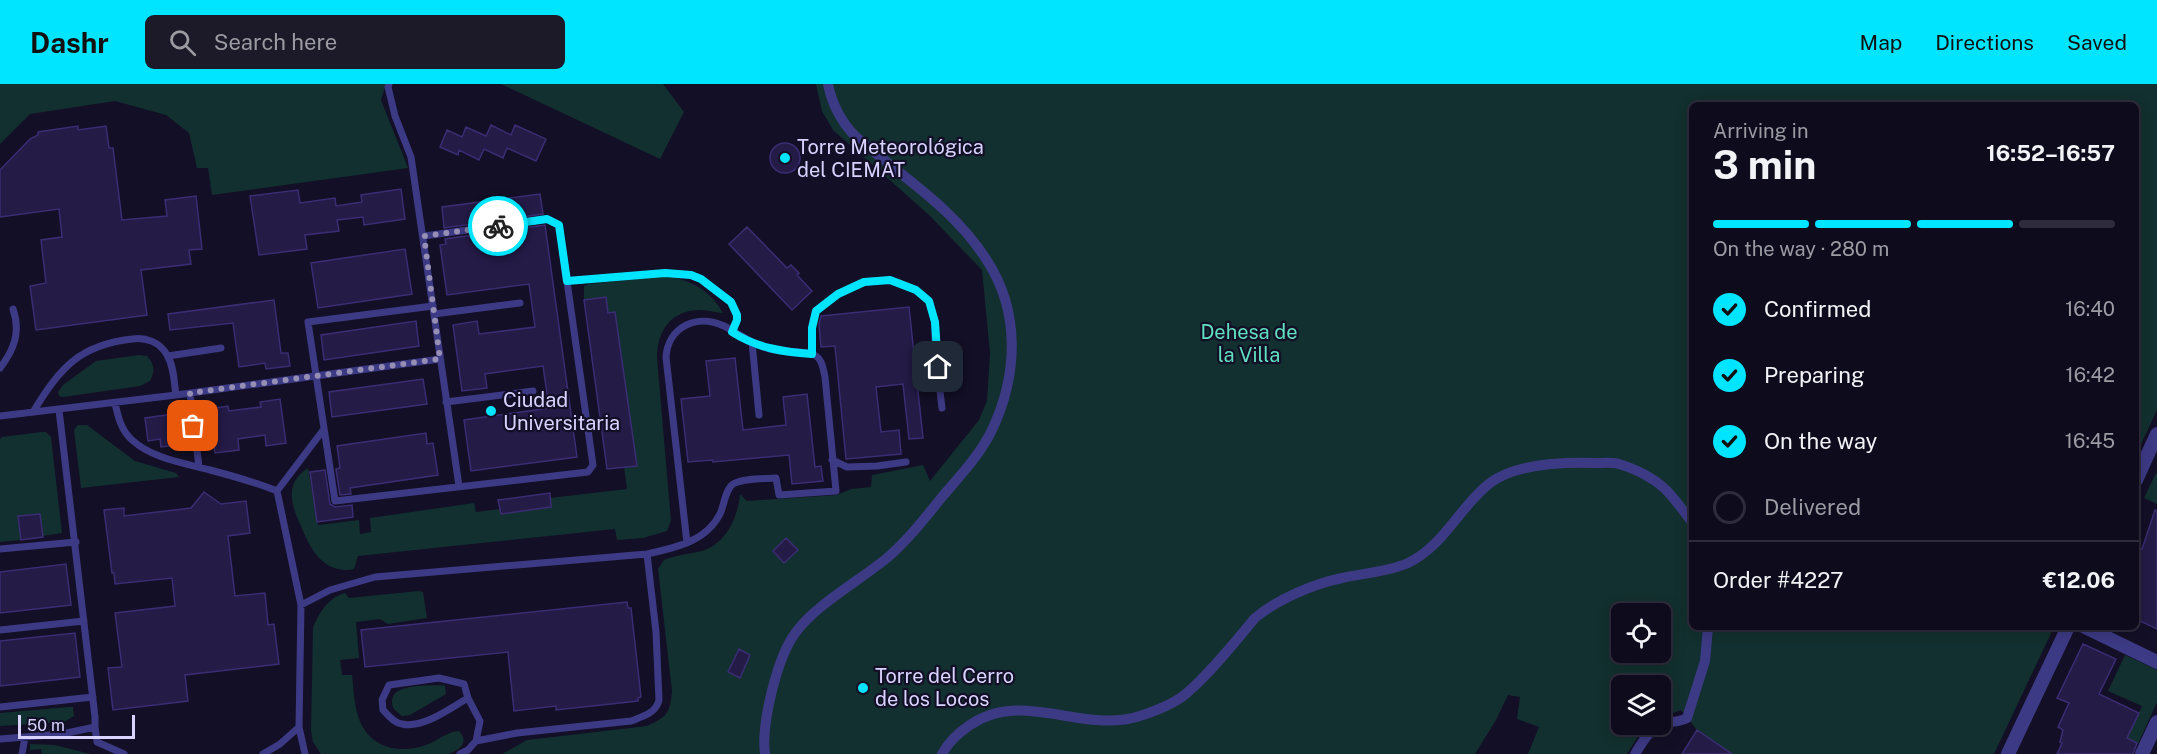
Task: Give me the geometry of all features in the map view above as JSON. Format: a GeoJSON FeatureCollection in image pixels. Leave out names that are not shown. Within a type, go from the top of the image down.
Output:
{"type":"FeatureCollection","features":[{"type":"Feature","properties":{"kind":"street"},"geometry":{"type":"LineString","coordinates":[[765,754],[768,710],[786,649],[795,633],[808,619],[887,558],[909,537],[964,469],[990,432],[1006,390],[1013,343],[1010,312],[1001,287],[986,258],[946,211],[843,124],[828,84]]}},
{"type":"Feature","properties":{"kind":"street"},"geometry":{"type":"LineString","coordinates":[[2139,473],[2157,434]]}},
{"type":"Feature","properties":{"kind":"street"},"geometry":{"type":"LineString","coordinates":[[942,754],[958,733],[981,717],[995,712],[1033,711],[1101,722],[1115,722],[1143,715],[1162,707],[1186,694],[1255,618],[1267,608],[1285,598],[1339,578],[1392,568],[1409,562],[1425,553],[1491,483],[1510,473],[1533,467],[1571,462],[1618,463],[1652,479],[1673,496],[1689,518]]}},
{"type":"Feature","properties":{"kind":"street"},"geometry":{"type":"LineString","coordinates":[[1635,754],[1652,730],[1665,723],[1681,722],[1687,718],[1705,661],[1708,630]]}},
{"type":"Feature","properties":{"kind":"street"},"geometry":{"type":"LineString","coordinates":[[2008,754],[2067,630]]}},
{"type":"Feature","properties":{"kind":"street"},"geometry":{"type":"LineString","coordinates":[[2091,630],[2157,662]]}},
{"type":"Feature","properties":{"kind":"street"},"geometry":{"type":"LineString","coordinates":[[2142,754],[2157,722]]}},
{"type":"Feature","properties":{"kind":"lane"},"geometry":{"type":"LineString","coordinates":[[389,84],[395,116],[411,157],[459,486]]}},
{"type":"Feature","properties":{"kind":"lane"},"geometry":{"type":"LineString","coordinates":[[424,236],[547,219],[559,225],[593,465],[588,472],[335,501],[308,322],[520,303]]}},
{"type":"Feature","properties":{"kind":"lane"},"geometry":{"type":"LineString","coordinates":[[567,281],[665,273],[691,275],[701,279],[731,302],[737,315],[732,332]]}},
{"type":"Feature","properties":{"kind":"lane"},"geometry":{"type":"LineString","coordinates":[[812,354],[812,328],[816,311],[838,294],[864,282],[890,280],[916,290],[929,301],[935,322],[935,349],[942,408]]}},
{"type":"Feature","properties":{"kind":"lane"},"geometry":{"type":"LineString","coordinates":[[0,368],[15,345],[17,334],[13,309]]}},
{"type":"Feature","properties":{"kind":"lane"},"geometry":{"type":"LineString","coordinates":[[301,605],[330,590],[375,577],[647,554],[687,543],[703,534],[719,516],[729,489],[734,484],[776,478],[779,495],[836,491],[825,377],[822,362],[812,354],[769,349],[718,324],[692,323],[680,328],[671,336],[667,345],[666,357],[687,543]]}},
{"type":"Feature","properties":{"kind":"lane"},"geometry":{"type":"LineString","coordinates":[[33,412],[51,382],[88,349],[112,341],[138,338],[161,346],[172,367],[176,395]]}},
{"type":"Feature","properties":{"kind":"lane"},"geometry":{"type":"LineString","coordinates":[[752,342],[759,415]]}},
{"type":"Feature","properties":{"kind":"lane"},"geometry":{"type":"LineString","coordinates":[[168,356],[221,348]]}},
{"type":"Feature","properties":{"kind":"lane"},"geometry":{"type":"LineString","coordinates":[[0,416],[115,403],[440,359]]}},
{"type":"Feature","properties":{"kind":"lane"},"geometry":{"type":"LineString","coordinates":[[446,402],[532,391]]}},
{"type":"Feature","properties":{"kind":"lane"},"geometry":{"type":"LineString","coordinates":[[190,393],[199,467]]}},
{"type":"Feature","properties":{"kind":"lane"},"geometry":{"type":"LineString","coordinates":[[115,403],[121,427],[131,440],[144,449],[162,458],[256,482],[277,491]]}},
{"type":"Feature","properties":{"kind":"lane"},"geometry":{"type":"LineString","coordinates":[[59,410],[76,542],[95,727],[98,742],[124,754]]}},
{"type":"Feature","properties":{"kind":"lane"},"geometry":{"type":"LineString","coordinates":[[305,754],[300,727],[301,605],[277,491],[324,429]]}},
{"type":"Feature","properties":{"kind":"lane"},"geometry":{"type":"LineString","coordinates":[[832,460],[847,467],[906,462]]}},
{"type":"Feature","properties":{"kind":"lane"},"geometry":{"type":"LineString","coordinates":[[0,549],[76,542]]}},
{"type":"Feature","properties":{"kind":"lane"},"geometry":{"type":"LineString","coordinates":[[476,741],[517,733],[632,721],[647,715],[657,707],[659,700],[656,632],[647,554]]}},
{"type":"Feature","properties":{"kind":"lane"},"geometry":{"type":"LineString","coordinates":[[0,630],[84,621]]}},
{"type":"Feature","properties":{"kind":"lane"},"geometry":{"type":"LineString","coordinates":[[459,754],[468,750],[476,741],[480,722],[464,684],[439,678],[389,685],[382,700],[383,710],[390,718],[401,724],[411,724],[424,721],[468,698]]}},
{"type":"Feature","properties":{"kind":"lane"},"geometry":{"type":"LineString","coordinates":[[0,707],[93,697]]}},
{"type":"Feature","properties":{"kind":"lane"},"geometry":{"type":"LineString","coordinates":[[0,739],[62,734],[95,727]]}},
{"type":"Feature","properties":{"kind":"lane"},"geometry":{"type":"LineString","coordinates":[[263,754],[280,744],[300,727]]}},
{"type":"Feature","properties":{"kind":"lane"},"geometry":{"type":"LineString","coordinates":[[22,754],[25,737]]}},
{"type":"Feature","properties":{"kind":"green space"},"geometry":{"type":"Polygon","coordinates":[[[0,84],[386,84],[381,100],[408,168],[212,195],[208,168],[197,168],[189,133],[166,115],[115,101],[30,114],[0,144],[0,84]]]}},
{"type":"Feature","properties":{"kind":"green space"},"geometry":{"type":"Polygon","coordinates":[[[501,84],[663,84],[684,112],[660,159],[501,84]]]}},
{"type":"Feature","properties":{"kind":"green space","name":"Dehesa de la Villa"},"geometry":{"type":"Polygon","coordinates":[[[816,84],[2157,84],[2157,410],[2139,449],[2139,102],[1689,102],[1689,630],[2053,630],[1994,754],[1732,754],[1697,730],[1681,710],[1671,713],[1671,675],[1611,675],[1611,735],[1638,735],[1627,754],[1528,754],[1539,727],[1517,719],[1520,697],[1508,695],[1475,754],[502,754],[527,740],[647,726],[663,717],[670,704],[672,691],[658,569],[664,560],[702,551],[718,542],[724,536],[737,512],[740,494],[747,501],[837,495],[851,489],[871,487],[872,475],[923,465],[930,481],[979,420],[987,401],[990,353],[982,270],[928,214],[833,130],[822,111],[816,84]]]}},
{"type":"Feature","properties":{"kind":"green space"},"geometry":{"type":"Polygon","coordinates":[[[667,276],[684,280],[700,288],[713,298],[723,313],[700,310],[681,314],[668,324],[660,339],[657,358],[671,521],[667,531],[643,538],[617,540],[615,529],[358,556],[354,569],[343,570],[326,564],[314,551],[297,518],[292,502],[295,480],[308,468],[318,525],[359,520],[360,534],[371,532],[370,518],[474,503],[476,512],[500,509],[501,514],[551,507],[550,498],[627,489],[624,467],[637,465],[615,312],[608,313],[606,297],[584,300],[584,286],[667,276]]]}},
{"type":"Feature","properties":{"kind":"green space"},"geometry":{"type":"Polygon","coordinates":[[[147,356],[152,362],[153,371],[150,381],[140,386],[59,396],[58,392],[63,385],[96,361],[147,356]]]}},
{"type":"Feature","properties":{"kind":"green space"},"geometry":{"type":"Polygon","coordinates":[[[78,425],[87,425],[135,461],[176,473],[179,477],[81,488],[74,430],[78,425]]]}},
{"type":"Feature","properties":{"kind":"green space"},"geometry":{"type":"Polygon","coordinates":[[[46,432],[51,437],[62,533],[43,536],[40,514],[19,517],[21,540],[0,542],[0,439],[46,432]]]}},
{"type":"Feature","properties":{"kind":"green space"},"geometry":{"type":"Polygon","coordinates":[[[2157,474],[2157,504],[2144,498],[2157,474]]]}},
{"type":"Feature","properties":{"kind":"green space"},"geometry":{"type":"Polygon","coordinates":[[[423,592],[427,618],[388,624],[380,619],[356,622],[359,658],[340,660],[342,675],[352,675],[358,717],[369,736],[376,741],[392,748],[409,749],[426,745],[459,731],[463,739],[462,745],[456,751],[448,754],[321,754],[313,742],[311,731],[313,627],[325,606],[334,598],[345,593],[349,598],[423,592]]]}},
{"type":"Feature","properties":{"kind":"green space"},"geometry":{"type":"Polygon","coordinates":[[[2125,655],[2157,670],[2157,702],[2138,744],[2127,738],[2142,706],[2108,691],[2125,655]]]}},
{"type":"Feature","properties":{"kind":"green space"},"geometry":{"type":"Polygon","coordinates":[[[445,686],[446,694],[410,715],[402,716],[393,707],[393,696],[397,691],[411,687],[445,686]]]}},
{"type":"Feature","properties":{"kind":"green space"},"geometry":{"type":"Polygon","coordinates":[[[73,707],[74,716],[64,722],[0,726],[0,713],[73,707]]]}},
{"type":"Feature","properties":{"kind":"green space"},"geometry":{"type":"Polygon","coordinates":[[[30,744],[55,745],[90,754],[42,754],[41,749],[30,750],[30,744]]]}},
{"type":"Feature","properties":{"kind":"building"},"geometry":{"type":"Polygon","coordinates":[[[491,125],[511,135],[515,125],[546,139],[536,161],[507,148],[503,158],[484,149],[479,160],[459,150],[458,155],[440,147],[447,130],[462,137],[466,127],[486,136],[491,125]]]}},
{"type":"Feature","properties":{"kind":"building"},"geometry":{"type":"Polygon","coordinates":[[[78,126],[78,130],[106,126],[109,148],[113,148],[122,220],[167,216],[165,200],[196,196],[202,249],[189,250],[191,264],[141,270],[147,315],[36,330],[30,286],[46,283],[41,240],[62,237],[59,209],[0,217],[0,170],[30,139],[38,135],[38,132],[78,126]]]}},
{"type":"Feature","properties":{"kind":"building","name":"Torre Meteorológica del CIEMAT"},"geometry":{"type":"Polygon","coordinates":[[[785,143],[796,147],[800,158],[796,169],[785,173],[774,169],[770,158],[774,147],[785,143]]]}},
{"type":"Feature","properties":{"kind":"building"},"geometry":{"type":"Polygon","coordinates":[[[401,189],[405,219],[364,225],[363,217],[337,220],[339,231],[305,235],[307,249],[259,255],[250,196],[298,190],[300,203],[335,198],[336,206],[362,202],[361,195],[401,189]]]}},
{"type":"Feature","properties":{"kind":"building"},"geometry":{"type":"Polygon","coordinates":[[[540,194],[543,214],[444,228],[442,207],[540,194]]]}},
{"type":"Feature","properties":{"kind":"building"},"geometry":{"type":"Polygon","coordinates":[[[545,225],[577,457],[471,471],[464,420],[549,408],[543,366],[485,374],[487,388],[462,391],[453,325],[477,321],[479,334],[535,327],[529,284],[447,295],[440,245],[446,244],[445,239],[545,225]]]}},
{"type":"Feature","properties":{"kind":"building"},"geometry":{"type":"Polygon","coordinates":[[[747,227],[787,268],[791,265],[812,291],[792,310],[729,244],[747,227]]]}},
{"type":"Feature","properties":{"kind":"building"},"geometry":{"type":"Polygon","coordinates":[[[405,249],[412,294],[318,308],[311,263],[405,249]]]}},
{"type":"Feature","properties":{"kind":"building"},"geometry":{"type":"Polygon","coordinates":[[[606,297],[608,313],[615,312],[637,466],[607,469],[584,300],[606,297]]]}},
{"type":"Feature","properties":{"kind":"building"},"geometry":{"type":"Polygon","coordinates":[[[274,300],[281,353],[288,353],[290,366],[266,369],[265,363],[239,367],[233,323],[170,330],[168,314],[274,300]]]}},
{"type":"Feature","properties":{"kind":"building"},"geometry":{"type":"Polygon","coordinates":[[[909,307],[923,438],[909,439],[903,384],[876,387],[881,432],[899,430],[901,454],[846,459],[835,346],[821,347],[819,324],[821,316],[909,307]]]}},
{"type":"Feature","properties":{"kind":"building"},"geometry":{"type":"Polygon","coordinates":[[[416,321],[419,346],[324,360],[321,335],[416,321]]]}},
{"type":"Feature","properties":{"kind":"building"},"geometry":{"type":"Polygon","coordinates":[[[735,358],[743,430],[786,425],[783,397],[807,394],[815,467],[821,466],[823,481],[792,484],[789,455],[688,462],[681,399],[710,396],[706,361],[735,358]]]}},
{"type":"Feature","properties":{"kind":"building"},"geometry":{"type":"Polygon","coordinates":[[[423,379],[427,404],[332,417],[329,392],[423,379]]]}},
{"type":"Feature","properties":{"kind":"building"},"geometry":{"type":"Polygon","coordinates":[[[280,399],[286,443],[266,446],[265,435],[238,439],[239,450],[215,453],[209,409],[228,406],[229,411],[261,407],[260,402],[280,399]]]}},
{"type":"Feature","properties":{"kind":"building"},"geometry":{"type":"Polygon","coordinates":[[[173,414],[177,445],[161,447],[160,439],[148,441],[145,418],[173,414]]]}},
{"type":"Feature","properties":{"kind":"building"},"geometry":{"type":"Polygon","coordinates":[[[426,433],[427,444],[433,443],[438,475],[350,488],[351,494],[340,495],[336,469],[340,468],[337,446],[426,433]]]}},
{"type":"Feature","properties":{"kind":"building"},"geometry":{"type":"Polygon","coordinates":[[[325,470],[330,504],[335,507],[352,505],[353,517],[317,522],[310,472],[325,470]]]}},
{"type":"Feature","properties":{"kind":"building"},"geometry":{"type":"Polygon","coordinates":[[[204,492],[221,504],[246,501],[250,533],[228,536],[235,596],[265,593],[268,625],[274,624],[279,664],[185,675],[188,701],[113,710],[108,668],[122,667],[115,613],[175,606],[172,578],[115,584],[104,510],[124,508],[124,516],[191,508],[204,492]]]}},
{"type":"Feature","properties":{"kind":"building"},"geometry":{"type":"Polygon","coordinates":[[[550,493],[551,507],[501,514],[498,500],[550,493]]]}},
{"type":"Feature","properties":{"kind":"building"},"geometry":{"type":"Polygon","coordinates":[[[2155,510],[2157,511],[2157,629],[2139,620],[2139,548],[2142,549],[2155,510]]]}},
{"type":"Feature","properties":{"kind":"building"},"geometry":{"type":"Polygon","coordinates":[[[40,514],[43,537],[21,540],[18,516],[40,514]]]}},
{"type":"Feature","properties":{"kind":"building"},"geometry":{"type":"Polygon","coordinates":[[[786,538],[798,550],[784,563],[773,551],[786,538]]]}},
{"type":"Feature","properties":{"kind":"building"},"geometry":{"type":"Polygon","coordinates":[[[66,564],[71,605],[0,613],[0,572],[66,564]]]}},
{"type":"Feature","properties":{"kind":"building"},"geometry":{"type":"Polygon","coordinates":[[[627,602],[628,608],[631,608],[641,697],[638,701],[556,710],[556,706],[514,711],[508,652],[365,667],[361,630],[627,602]]]}},
{"type":"Feature","properties":{"kind":"building"},"geometry":{"type":"Polygon","coordinates":[[[75,633],[80,677],[0,686],[0,641],[75,633]]]}},
{"type":"Feature","properties":{"kind":"building"},"geometry":{"type":"Polygon","coordinates":[[[2083,644],[2116,659],[2099,694],[2139,713],[2127,738],[2137,743],[2133,754],[2057,754],[2062,743],[2060,742],[2063,730],[2058,727],[2069,703],[2057,698],[2083,644]]]}},
{"type":"Feature","properties":{"kind":"building"},"geometry":{"type":"Polygon","coordinates":[[[739,649],[750,655],[740,678],[728,672],[739,649]]]}},
{"type":"Feature","properties":{"kind":"building"},"geometry":{"type":"Polygon","coordinates":[[[1697,730],[1732,754],[1682,754],[1697,730]]]}},
{"type":"Feature","properties":{"kind":"way so far"},"geometry":{"type":"LineString","coordinates":[[193,426],[190,393],[440,359],[424,236],[498,226]]}},
{"type":"Feature","properties":{"kind":"place","name":"Torre Meteorológica del CIEMAT"},"geometry":{"type":"Point","coordinates":[785,158]}},
{"type":"Feature","properties":{"kind":"place","name":"Ciudad Universitaria"},"geometry":{"type":"Point","coordinates":[491,411]}},
{"type":"Feature","properties":{"kind":"place","name":"Torre del Cerro de los Locos"},"geometry":{"type":"Point","coordinates":[863,688]}},
{"type":"Feature","properties":{"kind":"route"},"geometry":{"type":"LineString","coordinates":[[498,226],[547,219],[559,225],[567,281],[665,273],[691,275],[701,279],[731,302],[737,315],[732,332],[769,349],[788,352],[812,354],[812,328],[816,311],[838,294],[864,282],[890,280],[916,290],[929,301],[935,322],[938,367]]}}]}
